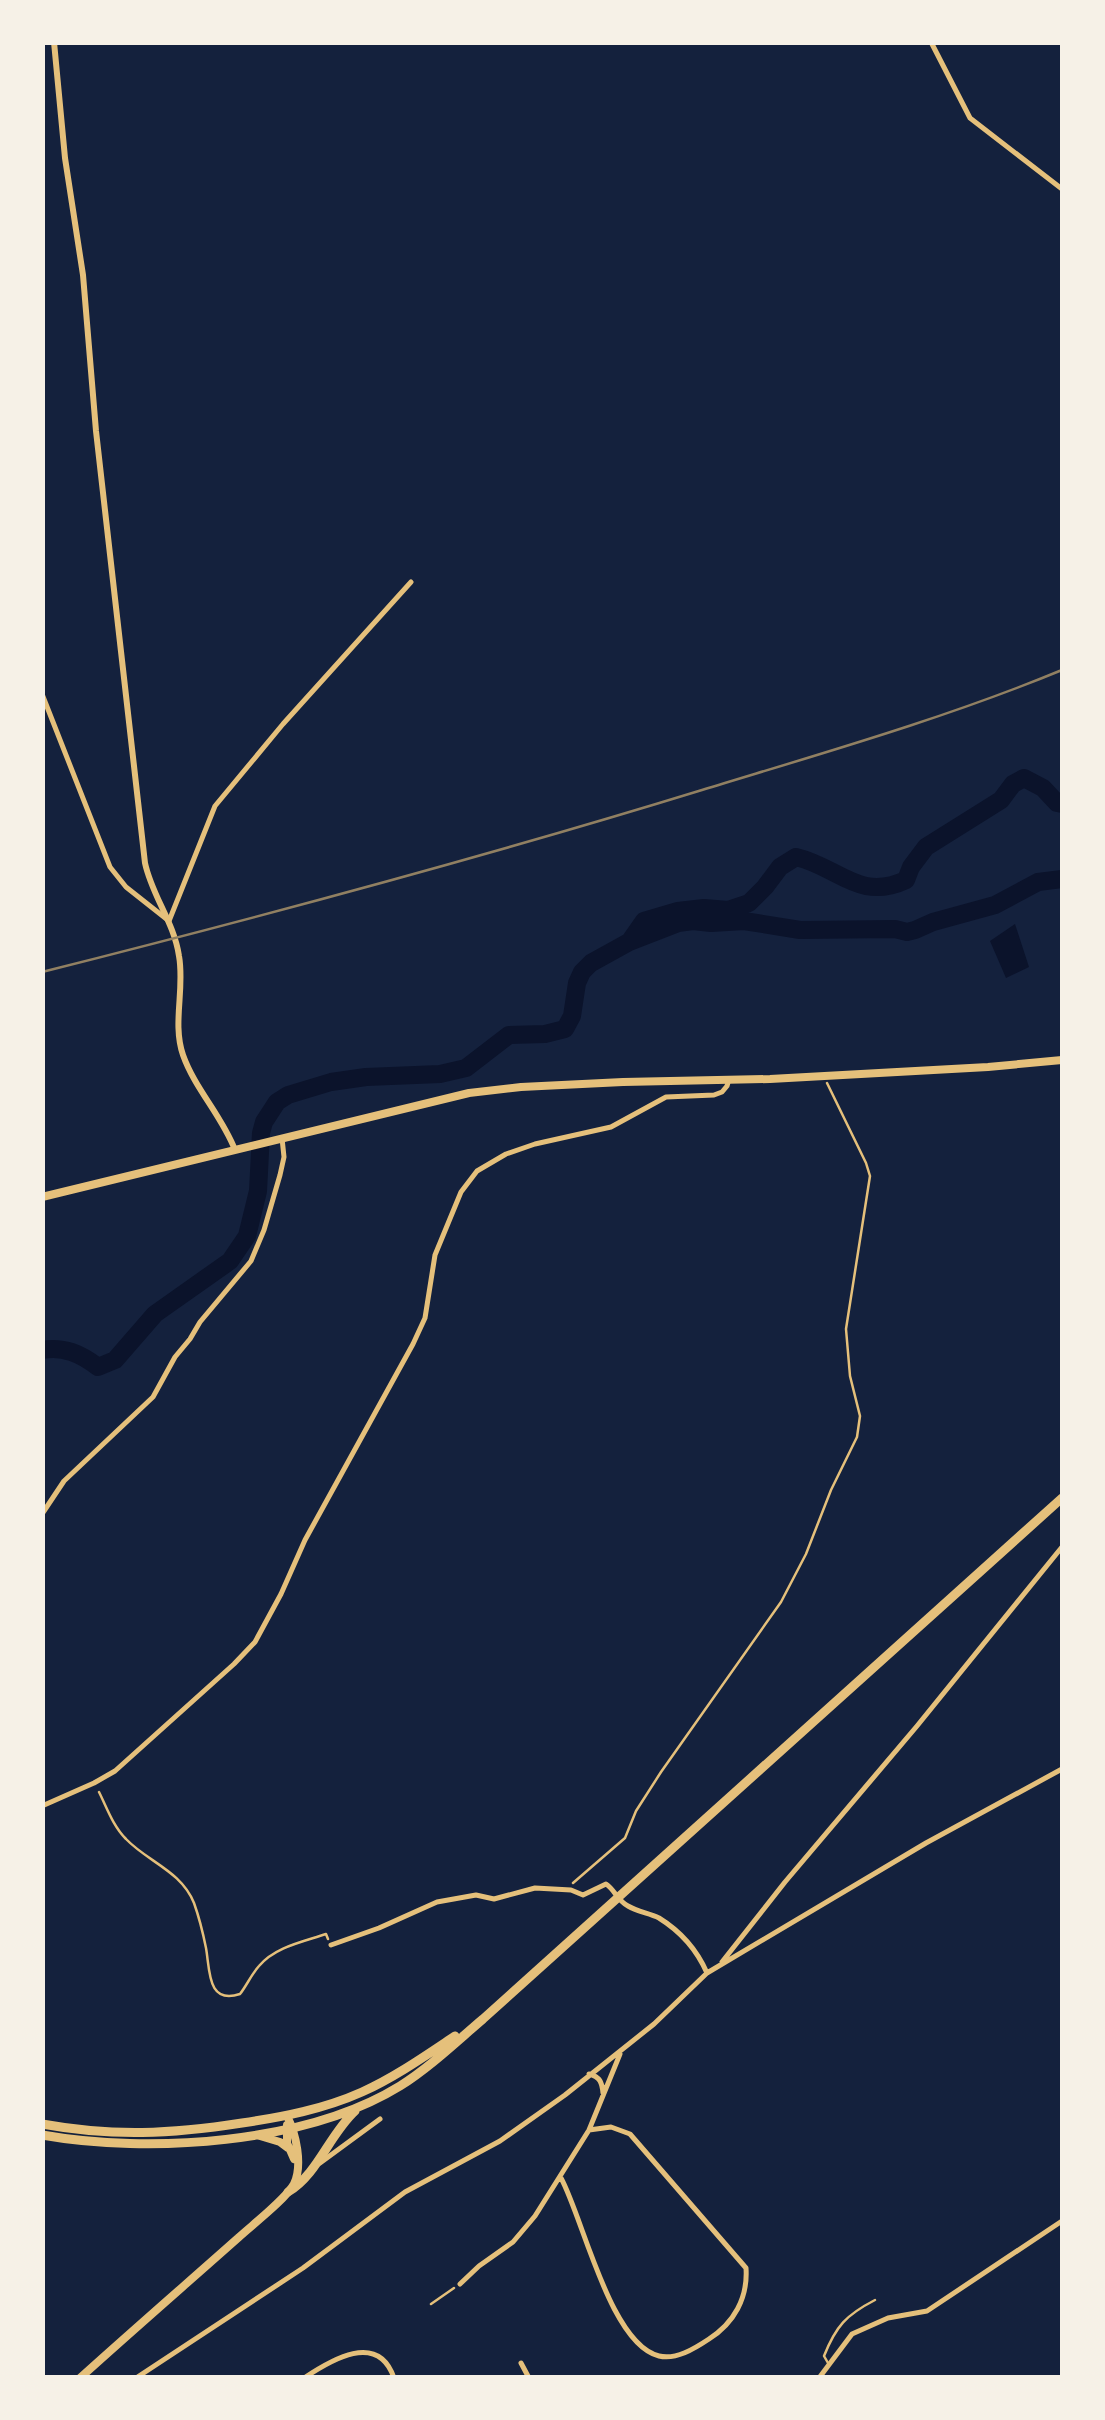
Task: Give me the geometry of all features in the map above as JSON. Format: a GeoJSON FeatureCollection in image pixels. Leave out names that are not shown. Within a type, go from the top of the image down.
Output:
{"type":"FeatureCollection","features":[{"type":"Feature","properties":{"kind":"main road"},"geometry":{"type":"LineString","coordinates":[[42,1197],[470,1093],[589,1083],[825,1076],[1062,1060]]}},
{"type":"Feature","properties":{"kind":"main road"},"geometry":{"type":"LineString","coordinates":[[42,2135],[154,2144],[251,2134],[316,2122],[398,2087],[483,2019],[1062,1498]]}},
{"type":"Feature","properties":{"kind":"main road"},"geometry":{"type":"LineString","coordinates":[[42,2124],[148,2134],[287,2116],[335,2102],[391,2077],[483,2019]]}},
{"type":"Feature","properties":{"kind":"main road"},"geometry":{"type":"LineString","coordinates":[[80,2378],[304,2180],[342,2124],[360,2106]]}},
{"type":"Feature","properties":{"kind":"main road"},"geometry":{"type":"LineString","coordinates":[[287,2116],[298,2147],[296,2180],[288,2192]]}},
{"type":"Feature","properties":{"kind":"main road"},"geometry":{"type":"LineString","coordinates":[[290,2128],[289,2149],[296,2163]]}},
{"type":"Feature","properties":{"kind":"main road"},"geometry":{"type":"LineString","coordinates":[[251,2134],[270,2138],[289,2149]]}},
{"type":"Feature","properties":{"kind":"street"},"geometry":{"type":"LineString","coordinates":[[54,42],[65,158],[83,276],[96,431],[142,842],[148,877],[169,921],[180,958],[178,1028],[182,1053],[234,1150]]}},
{"type":"Feature","properties":{"kind":"street"},"geometry":{"type":"LineString","coordinates":[[931,42],[970,118],[1062,189]]}},
{"type":"Feature","properties":{"kind":"street"},"geometry":{"type":"LineString","coordinates":[[169,921],[215,806],[411,582]]}},
{"type":"Feature","properties":{"kind":"street"},"geometry":{"type":"LineString","coordinates":[[42,694],[110,867],[126,887],[169,921]]}},
{"type":"Feature","properties":{"kind":"street"},"geometry":{"type":"LineString","coordinates":[[42,1806],[94,1783],[131,1757],[255,1642],[305,1540],[426,1318],[435,1254],[460,1192],[476,1171],[535,1144],[611,1127],[666,1097],[714,1095],[728,1086],[729,1079]]}},
{"type":"Feature","properties":{"kind":"street"},"geometry":{"type":"LineString","coordinates":[[42,1514],[64,1481],[154,1397],[200,1322],[250,1261],[264,1230],[280,1174],[284,1157],[282,1138]]}},
{"type":"Feature","properties":{"kind":"street"},"geometry":{"type":"LineString","coordinates":[[721,1964],[1062,1547]]}},
{"type":"Feature","properties":{"kind":"street"},"geometry":{"type":"LineString","coordinates":[[136,2378],[303,2268],[404,2192],[500,2141],[621,2051],[707,1973],[926,1843],[1062,1769]]}},
{"type":"Feature","properties":{"kind":"street"},"geometry":{"type":"LineString","coordinates":[[331,1944],[437,1902],[476,1895],[494,1899],[535,1888],[571,1890],[584,1895],[606,1884],[631,1908],[657,1917],[686,1940],[707,1973]]}},
{"type":"Feature","properties":{"kind":"street"},"geometry":{"type":"LineString","coordinates":[[460,2284],[478,2266],[514,2242],[535,2216],[589,2130],[621,2051]]}},
{"type":"Feature","properties":{"kind":"street"},"geometry":{"type":"LineString","coordinates":[[589,2074],[602,2083],[604,2096]]}},
{"type":"Feature","properties":{"kind":"street"},"geometry":{"type":"LineString","coordinates":[[316,2163],[322,2163],[380,2119]]}},
{"type":"Feature","properties":{"kind":"street"},"geometry":{"type":"LineString","coordinates":[[560,2178],[585,2244],[633,2340],[658,2356],[681,2354],[714,2336],[728,2322],[747,2288],[746,2268],[630,2134],[611,2128],[589,2130]]}},
{"type":"Feature","properties":{"kind":"street"},"geometry":{"type":"LineString","coordinates":[[819,2378],[852,2334],[888,2318],[927,2311],[1062,2221]]}},
{"type":"Feature","properties":{"kind":"street"},"geometry":{"type":"LineString","coordinates":[[304,2378],[344,2354],[362,2352],[380,2357],[394,2378]]}},
{"type":"Feature","properties":{"kind":"street"},"geometry":{"type":"LineString","coordinates":[[521,2363],[529,2378]]}},
{"type":"Feature","properties":{"kind":"lane"},"geometry":{"type":"LineString","coordinates":[[829,2364],[824,2356],[841,2322],[875,2300]]}},
{"type":"Feature","properties":{"kind":"path"},"geometry":{"type":"LineString","coordinates":[[571,1890],[574,1882],[626,1838],[636,1811],[653,1785],[781,1602],[857,1437],[860,1416],[850,1376],[846,1329],[870,1176],[825,1076]]}},
{"type":"Feature","properties":{"kind":"path"},"geometry":{"type":"LineString","coordinates":[[94,1783],[126,1839],[169,1870],[190,1894],[211,1982],[218,1992],[230,1997],[240,1994],[258,1966],[279,1950],[326,1934],[331,1944]]}},
{"type":"Feature","properties":{"kind":"path"},"geometry":{"type":"LineString","coordinates":[[431,2304],[460,2284]]}},
{"type":"Feature","properties":{"kind":"water"},"geometry":{"type":"Polygon","coordinates":[[[1015,924],[1029,967],[1006,978],[990,941],[1015,924]]]}},
{"type":"Feature","properties":{"kind":"waterway"},"geometry":{"type":"LineString","coordinates":[[630,941],[644,921],[678,911],[728,910],[749,903],[780,867],[796,857],[862,885],[890,886],[906,880],[926,847],[1001,800],[1013,784],[1024,778],[1062,804]]}},
{"type":"Feature","properties":{"kind":"waterway"},"geometry":{"type":"LineString","coordinates":[[42,1350],[72,1352],[98,1367],[115,1360],[155,1314],[230,1261],[247,1236],[258,1191],[264,1122],[277,1102],[288,1095],[331,1082],[440,1074],[466,1068],[509,1035],[565,1029],[572,1016],[577,983],[591,963],[629,942],[678,923],[744,921],[800,930],[907,932],[995,905],[1038,882],[1062,879]]}},
{"type":"Feature","properties":{"kind":"railway"},"geometry":{"type":"LineString","coordinates":[[42,972],[620,815],[884,734],[1062,670]]}}]}
